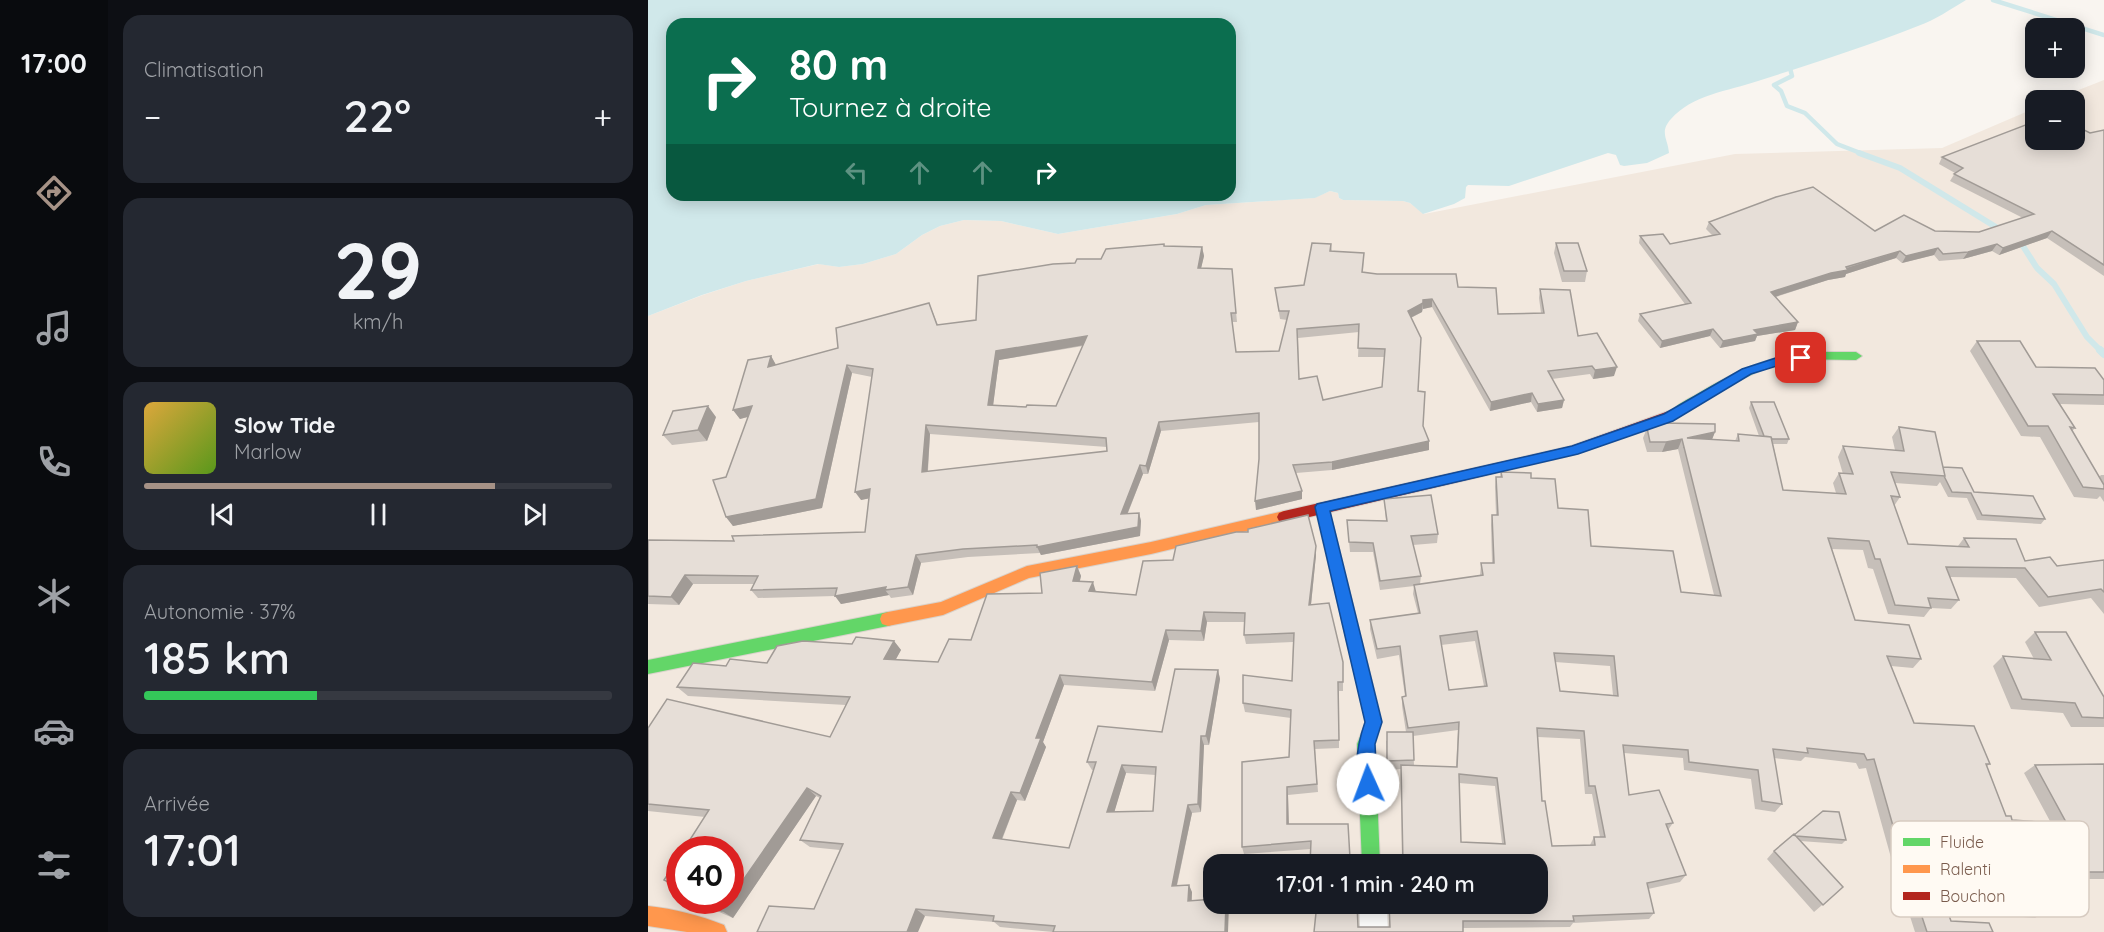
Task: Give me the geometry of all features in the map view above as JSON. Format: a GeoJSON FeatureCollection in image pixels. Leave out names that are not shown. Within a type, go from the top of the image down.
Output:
{"type":"FeatureCollection","features":[{"type":"Feature","properties":{"kind":"street"},"geometry":{"type":"LineString","coordinates":[[648,667],[943,608],[1028,572],[1151,548],[1573,450],[1668,417],[1747,372],[1782,360],[1820,356],[1856,356]]}},
{"type":"Feature","properties":{"kind":"street"},"geometry":{"type":"LineString","coordinates":[[1322,507],[1374,722],[1366,744],[1371,854]]}},
{"type":"Feature","properties":{"kind":"street"},"geometry":{"type":"LineString","coordinates":[[1373,914],[1374,932]]}},
{"type":"Feature","properties":{"kind":"street"},"geometry":{"type":"LineString","coordinates":[[648,916],[680,920],[717,932]]}},
{"type":"Feature","properties":{"kind":"shaded area"},"geometry":{"type":"Polygon","coordinates":[[[2104,80],[2104,932],[648,932],[648,316],[746,281],[819,264],[839,267],[863,264],[896,254],[922,235],[940,226],[964,220],[1001,221],[1058,234],[1177,214],[1206,205],[1314,198],[1330,191],[1338,193],[1339,198],[1343,200],[1403,201],[1410,203],[1424,214],[1735,154],[1942,148],[2025,112],[2025,150],[2085,150],[2085,90],[2078,90],[2104,80]]]}},
{"type":"Feature","properties":{"kind":"water"},"geometry":{"type":"Polygon","coordinates":[[[648,0],[1966,0],[1931,21],[1898,34],[1689,104],[1671,119],[1665,128],[1669,153],[1647,163],[1620,165],[1616,155],[1608,153],[1509,186],[1468,185],[1465,198],[1423,214],[1410,203],[1403,201],[1343,200],[1339,198],[1338,193],[1330,191],[1315,198],[1206,205],[1177,214],[1058,234],[1001,221],[964,220],[940,226],[922,235],[896,254],[863,264],[839,267],[818,264],[746,281],[648,316],[648,0]]]}},
{"type":"Feature","properties":{"kind":"building"},"geometry":{"type":"Polygon","coordinates":[[[2025,125],[2025,150],[2085,150],[2085,130],[2090,133],[2104,130],[2104,265],[2052,231],[2003,248],[1997,244],[1968,252],[1943,254],[1938,248],[1906,256],[1900,251],[1846,267],[1848,270],[1771,292],[1798,322],[1754,330],[1758,334],[1723,341],[1713,329],[1662,341],[1640,314],[1691,303],[1640,236],[1663,234],[1670,244],[1720,234],[1709,222],[1776,197],[1813,187],[1875,231],[1904,215],[1935,231],[1979,232],[2034,214],[1954,174],[1963,168],[1942,157],[2025,125]]]}},
{"type":"Feature","properties":{"kind":"building"},"geometry":{"type":"Polygon","coordinates":[[[1312,243],[1331,244],[1330,251],[1364,253],[1362,272],[1456,274],[1458,287],[1496,288],[1498,314],[1544,313],[1540,289],[1570,290],[1578,336],[1597,333],[1617,367],[1595,370],[1592,366],[1548,371],[1564,400],[1538,404],[1532,393],[1491,402],[1432,299],[1423,300],[1423,303],[1408,311],[1421,338],[1418,391],[1425,392],[1423,426],[1429,441],[1332,462],[1293,465],[1302,491],[1255,501],[1259,459],[1259,413],[1159,422],[1146,466],[1140,465],[1121,514],[1139,513],[1138,527],[1037,547],[1037,545],[963,549],[916,555],[908,587],[885,590],[886,587],[835,596],[837,588],[751,590],[758,576],[685,575],[671,597],[648,596],[648,540],[734,541],[732,536],[865,532],[870,489],[855,492],[873,369],[847,365],[816,499],[726,517],[713,480],[726,477],[752,406],[733,410],[748,360],[771,356],[768,367],[838,348],[836,328],[929,303],[937,325],[976,320],[978,276],[1053,264],[1075,263],[1077,259],[1101,259],[1106,249],[1164,244],[1164,246],[1202,247],[1198,268],[1232,269],[1236,313],[1231,313],[1236,352],[1279,351],[1289,311],[1279,311],[1275,288],[1304,285],[1312,243]],[[1359,324],[1297,329],[1299,379],[1317,376],[1323,400],[1382,387],[1385,349],[1358,348],[1359,324]],[[1087,336],[996,351],[988,405],[1056,406],[1087,336]],[[926,425],[922,472],[1107,451],[1106,438],[926,425]]]}},
{"type":"Feature","properties":{"kind":"building"},"geometry":{"type":"Polygon","coordinates":[[[1556,243],[1578,243],[1587,271],[1564,271],[1556,243]]]}},
{"type":"Feature","properties":{"kind":"building"},"geometry":{"type":"Polygon","coordinates":[[[1977,341],[2020,341],[2036,367],[2095,368],[2104,380],[2104,395],[2053,394],[2075,428],[2070,427],[2104,485],[2104,489],[2083,487],[2048,426],[2028,426],[1977,341]]]}},
{"type":"Feature","properties":{"kind":"building"},"geometry":{"type":"Polygon","coordinates":[[[1751,402],[1774,402],[1789,439],[1772,439],[1764,436],[1751,402]]]}},
{"type":"Feature","properties":{"kind":"building"},"geometry":{"type":"Polygon","coordinates":[[[708,406],[698,430],[663,435],[673,411],[708,406]]]}},
{"type":"Feature","properties":{"kind":"building"},"geometry":{"type":"Polygon","coordinates":[[[1661,423],[1715,424],[1715,432],[1687,438],[1739,441],[1738,434],[1771,437],[1783,490],[1846,494],[1839,473],[1853,474],[1843,446],[1904,451],[1899,427],[1935,432],[1945,476],[1891,472],[1900,497],[1891,496],[1908,544],[1969,547],[1964,538],[2016,539],[2025,561],[2050,557],[2057,566],[2104,560],[2104,592],[2101,589],[2048,597],[2025,568],[1946,567],[1959,600],[1928,598],[1931,608],[1895,605],[1880,559],[1875,559],[1869,541],[1828,538],[1855,620],[1909,625],[1921,659],[1887,656],[1914,723],[1974,726],[1990,764],[1986,764],[2006,816],[2011,816],[2012,820],[2026,821],[1892,821],[1874,759],[1867,760],[1864,754],[1807,748],[1808,753],[1773,749],[1782,804],[1762,801],[1758,770],[1689,762],[1688,750],[1623,745],[1629,795],[1659,790],[1673,823],[1666,824],[1686,875],[1647,883],[1654,913],[1573,916],[1574,921],[1463,921],[1463,932],[1314,932],[1316,914],[1357,914],[1358,927],[1390,927],[1389,914],[1548,914],[1548,854],[1403,854],[1401,765],[1457,767],[1459,722],[1408,728],[1402,697],[1406,696],[1400,646],[1377,649],[1370,620],[1420,613],[1414,585],[1483,575],[1481,563],[1494,563],[1492,515],[1498,515],[1496,477],[1502,477],[1501,472],[1531,473],[1531,478],[1555,479],[1558,508],[1588,510],[1591,546],[1673,551],[1681,592],[1721,596],[1682,439],[1650,442],[1647,428],[1661,423]],[[1477,631],[1440,636],[1449,690],[1487,686],[1477,631]],[[1554,653],[1560,691],[1618,696],[1614,656],[1554,653]],[[1537,728],[1542,801],[1545,801],[1552,846],[1595,845],[1594,837],[1605,837],[1595,786],[1589,786],[1584,731],[1537,728]],[[1459,774],[1461,842],[1505,844],[1497,778],[1459,774]]]}},
{"type":"Feature","properties":{"kind":"building"},"geometry":{"type":"Polygon","coordinates":[[[1943,467],[1962,468],[1974,492],[2033,496],[2045,519],[1982,515],[1971,493],[1952,492],[1944,476],[1943,467]]]}},
{"type":"Feature","properties":{"kind":"building"},"geometry":{"type":"Polygon","coordinates":[[[1431,495],[1438,534],[1411,536],[1421,576],[1380,581],[1373,543],[1349,542],[1347,520],[1387,521],[1384,499],[1431,495]]]}},
{"type":"Feature","properties":{"kind":"building"},"geometry":{"type":"Polygon","coordinates":[[[1308,515],[1316,546],[1309,605],[1329,603],[1343,662],[1343,682],[1338,682],[1339,740],[1314,741],[1317,784],[1287,787],[1287,824],[1348,824],[1350,854],[1310,854],[1311,841],[1242,847],[1242,762],[1289,757],[1291,710],[1243,703],[1243,675],[1292,681],[1294,633],[1244,635],[1245,613],[1204,612],[1201,631],[1166,630],[1152,682],[1060,675],[1036,738],[1041,738],[1020,793],[1011,792],[993,838],[1069,848],[1096,762],[1087,762],[1098,726],[1162,732],[1175,669],[1218,670],[1206,736],[1201,736],[1198,804],[1188,805],[1172,886],[1189,885],[1188,901],[1203,900],[1203,914],[1226,914],[1225,932],[1053,932],[1055,926],[993,921],[994,916],[916,909],[907,932],[757,932],[769,906],[814,909],[843,844],[800,840],[821,796],[807,788],[744,879],[744,836],[692,836],[709,810],[648,804],[648,728],[667,699],[830,737],[850,697],[677,687],[693,663],[726,666],[730,659],[767,663],[777,646],[803,641],[852,644],[856,637],[894,641],[884,659],[938,662],[949,639],[971,640],[987,594],[1042,593],[1040,573],[1077,566],[1073,581],[1093,582],[1089,591],[1136,595],[1143,561],[1173,560],[1176,546],[1236,532],[1248,532],[1248,529],[1308,515]],[[1122,765],[1107,812],[1153,811],[1156,767],[1122,765]]]}},
{"type":"Feature","properties":{"kind":"building"},"geometry":{"type":"Polygon","coordinates":[[[2035,632],[2066,632],[2104,697],[2104,718],[2082,717],[2075,703],[2022,699],[2003,656],[2051,660],[2035,632]]]}},
{"type":"Feature","properties":{"kind":"building"},"geometry":{"type":"Polygon","coordinates":[[[1387,732],[1413,732],[1414,760],[1387,761],[1387,732]]]}},
{"type":"Feature","properties":{"kind":"building"},"geometry":{"type":"Polygon","coordinates":[[[2104,764],[2104,872],[2089,872],[2089,821],[2065,821],[2035,765],[2104,764]]]}},
{"type":"Feature","properties":{"kind":"building"},"geometry":{"type":"Polygon","coordinates":[[[1823,811],[1839,812],[1846,840],[1794,835],[1823,811]]]}},
{"type":"Feature","properties":{"kind":"building"},"geometry":{"type":"Polygon","coordinates":[[[1794,834],[1843,887],[1823,905],[1774,851],[1794,834]]]}},
{"type":"Feature","properties":{"kind":"building"},"geometry":{"type":"Polygon","coordinates":[[[1922,917],[1950,917],[1951,921],[1989,923],[1993,932],[1927,932],[1922,917]]]}},
{"type":"Feature","properties":{"kind":"waterway"},"geometry":{"type":"LineString","coordinates":[[1993,0],[2104,35]]}},
{"type":"Feature","properties":{"kind":"waterway"},"geometry":{"type":"LineString","coordinates":[[1786,63],[1789,64],[1792,76],[1774,85],[1781,91],[1787,106],[1805,113],[1837,144],[1863,154]]}},
{"type":"Feature","properties":{"kind":"waterway"},"geometry":{"type":"LineString","coordinates":[[1859,153],[1900,168],[2004,232]]}},
{"type":"Feature","properties":{"kind":"waterway"},"geometry":{"type":"LineString","coordinates":[[2016,240],[2021,243],[2037,268],[2054,284],[2087,337],[2104,354]]}},
{"type":"Feature","properties":{"kind":"traffic: fast"},"geometry":{"type":"LineString","coordinates":[[1677,412],[1727,382],[1767,364],[1799,357],[1856,356]]}},
{"type":"Feature","properties":{"kind":"traffic: fast"},"geometry":{"type":"LineString","coordinates":[[1322,508],[1374,722],[1366,744],[1371,854]]}},
{"type":"Feature","properties":{"kind":"traffic: fast"},"geometry":{"type":"LineString","coordinates":[[648,667],[888,619]]}},
{"type":"Feature","properties":{"kind":"traffic: slow"},"geometry":{"type":"LineString","coordinates":[[888,619],[943,608],[1027,572],[1151,548],[1284,517]]}},
{"type":"Feature","properties":{"kind":"traffic: slow"},"geometry":{"type":"LineString","coordinates":[[648,916],[680,920],[717,932]]}},
{"type":"Feature","properties":{"kind":"traffic: jam"},"geometry":{"type":"LineString","coordinates":[[1284,517],[1573,450],[1677,412]]}},
{"type":"Feature","properties":{"kind":"route"},"geometry":{"type":"LineString","coordinates":[[1368,784],[1366,744],[1374,722],[1322,507],[1476,474],[1573,450],[1668,417],[1747,372],[1782,360],[1801,358]]}}]}
